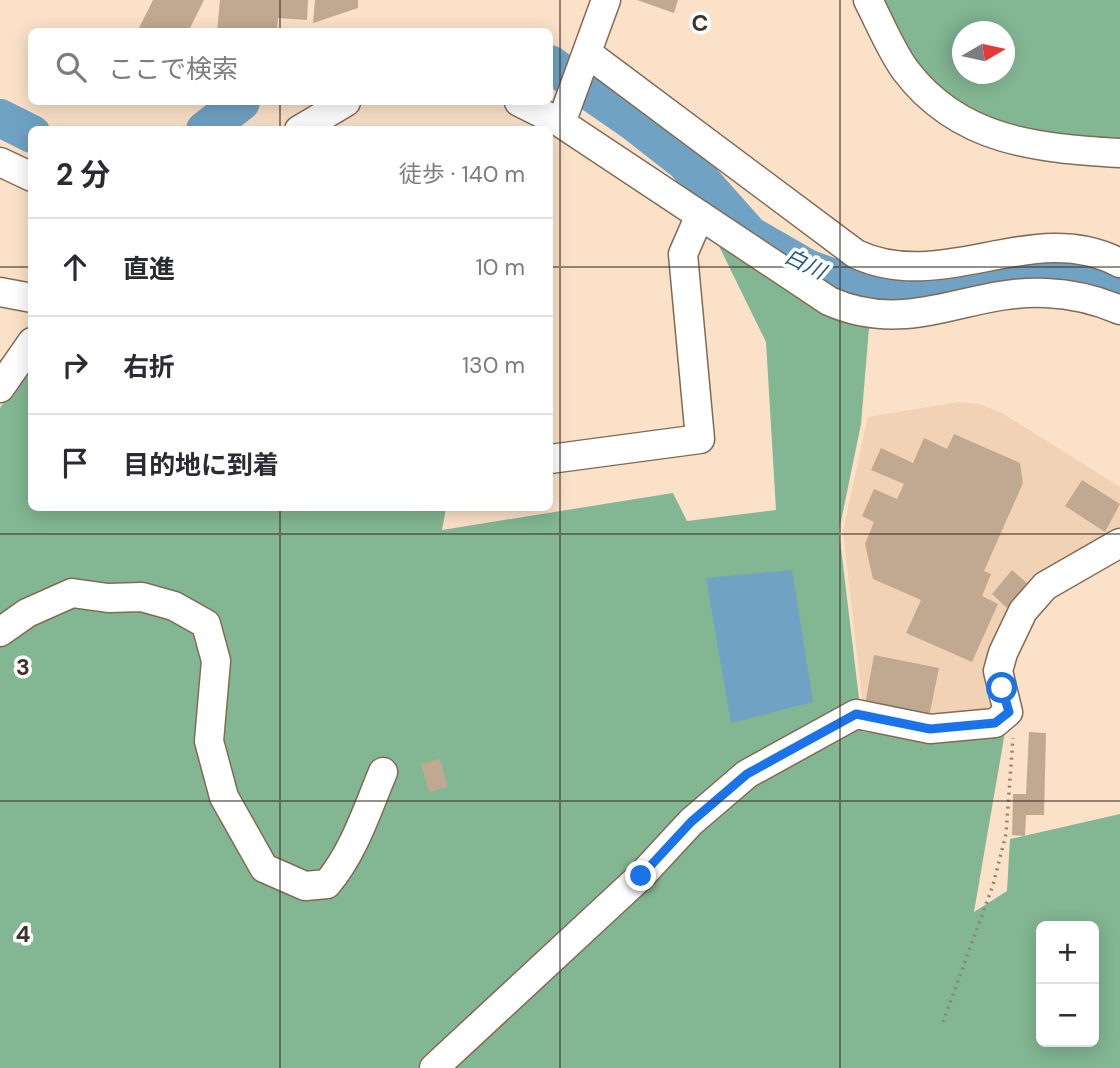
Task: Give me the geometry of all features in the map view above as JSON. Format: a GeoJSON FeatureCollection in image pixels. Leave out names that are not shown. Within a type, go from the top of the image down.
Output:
{"type":"FeatureCollection","features":[{"type":"Feature","properties":{"kind":"street"},"geometry":{"type":"LineString","coordinates":[[561,123],[606,0]]}},
{"type":"Feature","properties":{"kind":"street"},"geometry":{"type":"LineString","coordinates":[[868,0],[904,69],[920,87],[966,122],[992,135],[1021,144],[1120,153]]}},
{"type":"Feature","properties":{"kind":"street"},"geometry":{"type":"LineString","coordinates":[[587,53],[856,254],[878,264],[925,267],[1045,246],[1104,254],[1120,263]]}},
{"type":"Feature","properties":{"kind":"street"},"geometry":{"type":"LineString","coordinates":[[306,126],[341,105]]}},
{"type":"Feature","properties":{"kind":"street"},"geometry":{"type":"LineString","coordinates":[[525,105],[561,123],[829,301],[853,312],[916,315],[1045,292],[1074,296],[1120,310]]}},
{"type":"Feature","properties":{"kind":"street"},"geometry":{"type":"LineString","coordinates":[[0,162],[28,175]]}},
{"type":"Feature","properties":{"kind":"street"},"geometry":{"type":"LineString","coordinates":[[553,459],[700,439],[683,254],[700,215]]}},
{"type":"Feature","properties":{"kind":"street"},"geometry":{"type":"LineString","coordinates":[[0,292],[28,298]]}},
{"type":"Feature","properties":{"kind":"street"},"geometry":{"type":"LineString","coordinates":[[0,388],[28,348]]}},
{"type":"Feature","properties":{"kind":"street"},"geometry":{"type":"LineString","coordinates":[[434,1068],[641,876],[691,822],[747,774],[856,714],[930,729],[995,723],[1009,712],[998,671],[1003,653],[1023,611],[1045,586],[1120,543]]}},
{"type":"Feature","properties":{"kind":"street"},"geometry":{"type":"LineString","coordinates":[[0,632],[27,613],[72,593],[108,598],[142,597],[174,606],[206,624],[216,662],[209,741],[224,797],[264,869],[304,886],[327,884],[337,872],[348,855],[383,772]]}},
{"type":"Feature","properties":{"kind":"path"},"geometry":{"type":"LineString","coordinates":[[943,1022],[993,885],[1006,834],[1012,779],[1013,737],[1009,712]]}},
{"type":"Feature","properties":{"kind":"shaded area"},"geometry":{"type":"Polygon","coordinates":[[[959,402],[979,404],[1002,413],[1120,487],[1120,534],[1040,581],[997,694],[992,717],[933,721],[863,708],[843,531],[868,417],[959,402]]]}},
{"type":"Feature","properties":{"kind":"green space"},"geometry":{"type":"Polygon","coordinates":[[[878,0],[1120,0],[1120,141],[1038,138],[990,122],[947,94],[906,53],[878,0]]]}},
{"type":"Feature","properties":{"kind":"green space"},"geometry":{"type":"Polygon","coordinates":[[[719,246],[841,317],[869,328],[861,424],[839,531],[863,732],[958,737],[1005,732],[974,912],[1007,891],[1010,839],[1120,814],[1120,1068],[0,1068],[0,408],[28,365],[28,511],[445,511],[442,530],[673,493],[687,521],[776,510],[766,342],[719,246]]]}},
{"type":"Feature","properties":{"kind":"water"},"geometry":{"type":"Polygon","coordinates":[[[792,570],[813,702],[731,723],[706,578],[792,570]]]}},
{"type":"Feature","properties":{"kind":"building"},"geometry":{"type":"Polygon","coordinates":[[[153,0],[204,0],[190,28],[139,28],[153,0]]]}},
{"type":"Feature","properties":{"kind":"building"},"geometry":{"type":"Polygon","coordinates":[[[220,0],[308,0],[307,20],[278,18],[277,28],[217,28],[220,0]]]}},
{"type":"Feature","properties":{"kind":"building"},"geometry":{"type":"Polygon","coordinates":[[[315,0],[358,0],[358,8],[313,23],[315,0]]]}},
{"type":"Feature","properties":{"kind":"building"},"geometry":{"type":"Polygon","coordinates":[[[637,0],[678,0],[674,13],[637,0]]]}},
{"type":"Feature","properties":{"kind":"building"},"geometry":{"type":"Polygon","coordinates":[[[954,434],[1020,463],[1023,483],[984,571],[991,574],[982,596],[998,604],[972,662],[906,633],[921,600],[873,579],[865,544],[874,522],[862,516],[874,489],[897,499],[904,484],[871,470],[881,448],[913,463],[924,438],[947,449],[954,434]]]}},
{"type":"Feature","properties":{"kind":"building"},"geometry":{"type":"Polygon","coordinates":[[[1082,480],[1120,504],[1105,532],[1065,506],[1082,480]]]}},
{"type":"Feature","properties":{"kind":"building"},"geometry":{"type":"Polygon","coordinates":[[[1012,570],[1028,584],[1007,608],[992,594],[1012,570]]]}},
{"type":"Feature","properties":{"kind":"building"},"geometry":{"type":"Polygon","coordinates":[[[874,655],[939,668],[929,717],[865,705],[874,655]]]}},
{"type":"Feature","properties":{"kind":"building"},"geometry":{"type":"Polygon","coordinates":[[[1029,732],[1046,733],[1044,815],[1026,815],[1025,836],[1012,835],[1013,794],[1026,794],[1029,732]]]}},
{"type":"Feature","properties":{"kind":"building"},"geometry":{"type":"Polygon","coordinates":[[[440,759],[448,787],[429,792],[421,764],[440,759]]]}},
{"type":"Feature","properties":{"kind":"waterway","name":"白川"},"geometry":{"type":"LineString","coordinates":[[553,66],[635,123],[685,162],[750,235],[807,268],[864,289],[908,292],[947,281],[1044,267],[1086,269],[1120,286]]}},
{"type":"Feature","properties":{"kind":"waterway","name":"白川"},"geometry":{"type":"LineString","coordinates":[[210,126],[237,105]]}},
{"type":"Feature","properties":{"kind":"waterway","name":"白川"},"geometry":{"type":"LineString","coordinates":[[0,118],[28,132]]}},
{"type":"Feature","properties":{"kind":"route"},"geometry":{"type":"LineString","coordinates":[[641,876],[691,822],[747,774],[856,714],[930,729],[995,723],[1009,712],[1002,688]]}}]}
